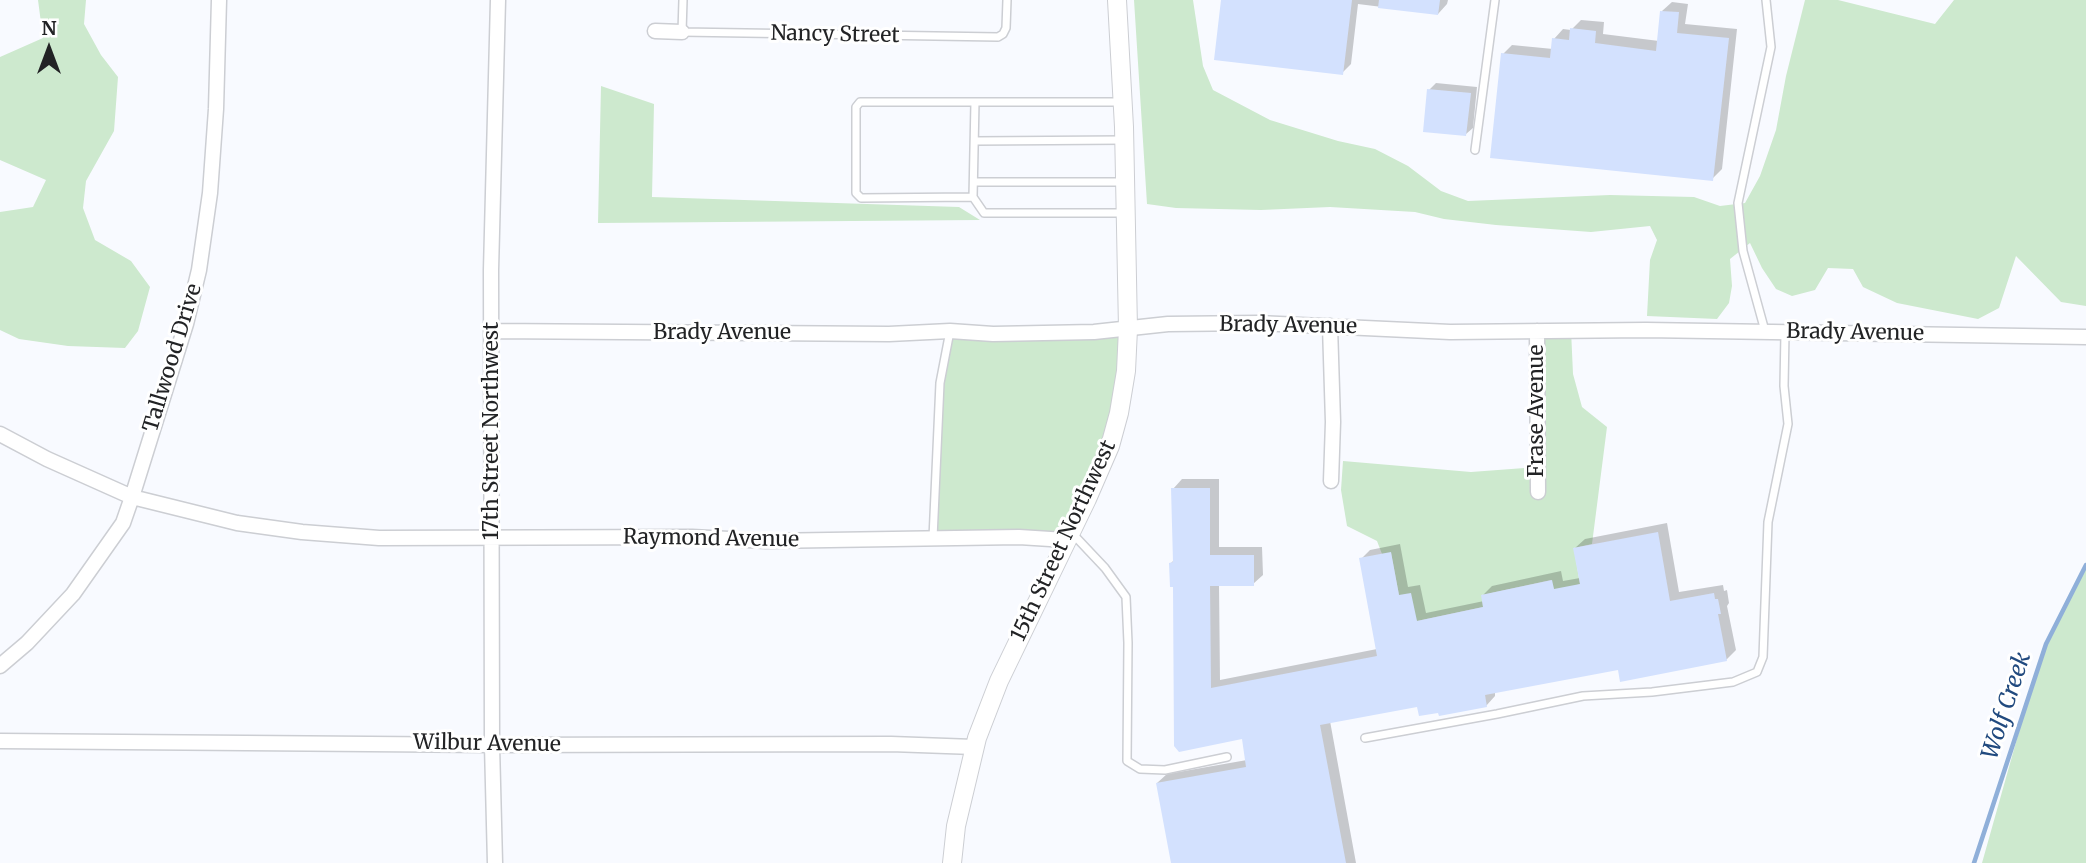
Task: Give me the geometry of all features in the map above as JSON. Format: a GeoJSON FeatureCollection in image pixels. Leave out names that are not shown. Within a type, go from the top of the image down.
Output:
{"type":"FeatureCollection","features":[{"type":"Feature","properties":{"kind":"street","name":"Tallwood Drive"},"geometry":{"type":"LineString","coordinates":[[0,666],[35,636],[73,594],[123,523],[132,497],[186,324],[199,270],[210,193],[219,0]]}},
{"type":"Feature","properties":{"kind":"street","name":"17th Street Northwest"},"geometry":{"type":"LineString","coordinates":[[495,863],[492,745],[491,331],[498,0]]}},
{"type":"Feature","properties":{"kind":"street","name":"15th Street Northwest"},"geometry":{"type":"LineString","coordinates":[[952,863],[956,826],[974,747],[999,681],[1110,446],[1116,424],[1126,370],[1128,329],[1126,182],[1117,0]]}},
{"type":"Feature","properties":{"kind":"street"},"geometry":{"type":"LineString","coordinates":[[655,31],[682,32]]}},
{"type":"Feature","properties":{"kind":"street","name":"Brady Avenue"},"geometry":{"type":"LineString","coordinates":[[491,331],[820,334],[950,331],[993,334],[1081,332],[1168,324],[1258,323],[1450,332],[1785,332],[2086,337]]}},
{"type":"Feature","properties":{"kind":"street"},"geometry":{"type":"LineString","coordinates":[[1330,326],[1333,422],[1331,481]]}},
{"type":"Feature","properties":{"kind":"street","name":"Frase Avenue"},"geometry":{"type":"LineString","coordinates":[[1537,331],[1538,492]]}},
{"type":"Feature","properties":{"kind":"street","name":"Raymond Avenue"},"geometry":{"type":"LineString","coordinates":[[0,434],[47,459],[132,497],[237,523],[302,532],[355,536],[692,537],[766,541],[1069,536]]}},
{"type":"Feature","properties":{"kind":"street","name":"Wilbur Avenue"},"geometry":{"type":"LineString","coordinates":[[0,741],[492,745],[891,744],[974,747]]}},
{"type":"Feature","properties":{"kind":"lane"},"geometry":{"type":"LineString","coordinates":[[682,32],[683,0]]}},
{"type":"Feature","properties":{"kind":"lane","name":"Nancy Street"},"geometry":{"type":"LineString","coordinates":[[682,32],[998,37],[1006,28],[1007,0]]}},
{"type":"Feature","properties":{"kind":"lane"},"geometry":{"type":"LineString","coordinates":[[1475,150],[1495,0]]}},
{"type":"Feature","properties":{"kind":"lane"},"geometry":{"type":"LineString","coordinates":[[1765,332],[1743,251],[1738,203],[1771,47],[1766,0]]}},
{"type":"Feature","properties":{"kind":"lane"},"geometry":{"type":"LineString","coordinates":[[973,197],[861,198],[856,193],[856,107],[860,102],[1123,102]]}},
{"type":"Feature","properties":{"kind":"lane"},"geometry":{"type":"LineString","coordinates":[[975,102],[973,197],[984,213],[1126,214]]}},
{"type":"Feature","properties":{"kind":"lane"},"geometry":{"type":"LineString","coordinates":[[975,141],[1124,140]]}},
{"type":"Feature","properties":{"kind":"lane"},"geometry":{"type":"LineString","coordinates":[[975,182],[1126,182]]}},
{"type":"Feature","properties":{"kind":"lane"},"geometry":{"type":"LineString","coordinates":[[933,538],[940,383],[950,331]]}},
{"type":"Feature","properties":{"kind":"lane"},"geometry":{"type":"LineString","coordinates":[[1365,738],[1583,696],[1652,692],[1733,682],[1757,672],[1763,657],[1768,522],[1788,424],[1784,386],[1785,332]]}},
{"type":"Feature","properties":{"kind":"lane"},"geometry":{"type":"LineString","coordinates":[[1069,536],[1105,568],[1126,597],[1129,643],[1127,761],[1140,769],[1165,771],[1227,757]]}},
{"type":"Feature","properties":{"kind":"green space"},"geometry":{"type":"Polygon","coordinates":[[[38,0],[86,0],[84,24],[101,55],[118,77],[114,131],[86,181],[83,208],[95,240],[131,261],[150,287],[138,331],[125,348],[68,346],[19,339],[0,330],[0,212],[33,207],[46,180],[0,160],[0,57],[43,38],[38,0]]]}},
{"type":"Feature","properties":{"kind":"green space"},"geometry":{"type":"Polygon","coordinates":[[[1134,0],[1193,0],[1203,66],[1213,90],[1270,120],[1338,141],[1375,149],[1408,166],[1441,191],[1468,201],[1610,195],[1694,197],[1720,206],[1745,203],[1760,176],[1776,130],[1805,0],[1838,0],[1935,24],[1954,0],[2086,0],[2086,306],[2061,302],[2016,256],[1999,308],[1978,319],[1897,303],[1863,287],[1853,269],[1828,268],[1815,290],[1792,296],[1776,289],[1750,243],[1730,259],[1732,286],[1729,303],[1717,319],[1647,316],[1650,260],[1657,240],[1650,226],[1591,232],[1496,225],[1444,219],[1415,212],[1330,207],[1261,210],[1176,208],[1147,204],[1134,0]]]}},
{"type":"Feature","properties":{"kind":"green space"},"geometry":{"type":"Polygon","coordinates":[[[601,86],[654,104],[652,197],[959,207],[980,220],[598,223],[601,86]]]}},
{"type":"Feature","properties":{"kind":"green space"},"geometry":{"type":"Polygon","coordinates":[[[1571,330],[1573,374],[1582,407],[1607,427],[1592,544],[1574,548],[1580,584],[1555,593],[1551,580],[1482,595],[1483,607],[1417,621],[1399,595],[1391,553],[1382,554],[1377,541],[1347,526],[1341,490],[1343,461],[1471,472],[1538,467],[1537,331],[1571,330]]]}},
{"type":"Feature","properties":{"kind":"green space"},"geometry":{"type":"Polygon","coordinates":[[[953,334],[1123,334],[1114,412],[1065,536],[937,532],[944,384],[953,334]]]}},
{"type":"Feature","properties":{"kind":"green space"},"geometry":{"type":"Polygon","coordinates":[[[2086,565],[2086,863],[1982,863],[2046,644],[2086,565]]]}},
{"type":"Feature","properties":{"kind":"building"},"geometry":{"type":"Polygon","coordinates":[[[1221,0],[1352,0],[1343,75],[1214,60],[1221,0]]]}},
{"type":"Feature","properties":{"kind":"building"},"geometry":{"type":"Polygon","coordinates":[[[1379,0],[1440,0],[1438,15],[1378,8],[1379,0]]]}},
{"type":"Feature","properties":{"kind":"building"},"geometry":{"type":"Polygon","coordinates":[[[1660,11],[1679,12],[1677,33],[1729,38],[1713,181],[1490,158],[1501,53],[1550,58],[1552,38],[1569,40],[1570,28],[1596,31],[1595,43],[1656,51],[1660,11]]]}},
{"type":"Feature","properties":{"kind":"building"},"geometry":{"type":"Polygon","coordinates":[[[1427,89],[1471,93],[1466,136],[1423,132],[1427,89]]]}},
{"type":"Feature","properties":{"kind":"building"},"geometry":{"type":"Polygon","coordinates":[[[1171,488],[1210,488],[1210,555],[1254,555],[1254,586],[1210,586],[1211,688],[1377,656],[1359,558],[1391,552],[1399,595],[1411,593],[1417,621],[1483,607],[1481,595],[1552,580],[1554,589],[1580,584],[1573,548],[1658,532],[1670,601],[1714,593],[1721,614],[1718,614],[1727,661],[1620,682],[1618,670],[1485,695],[1487,707],[1439,716],[1438,713],[1419,716],[1417,707],[1320,725],[1346,863],[1171,863],[1156,783],[1246,767],[1242,739],[1179,752],[1174,746],[1173,587],[1170,587],[1169,563],[1173,562],[1171,488]]]}},
{"type":"Feature","properties":{"kind":"waterway","name":"Wolf Creek"},"geometry":{"type":"LineString","coordinates":[[1974,863],[2046,644],[2086,565]]}}]}
